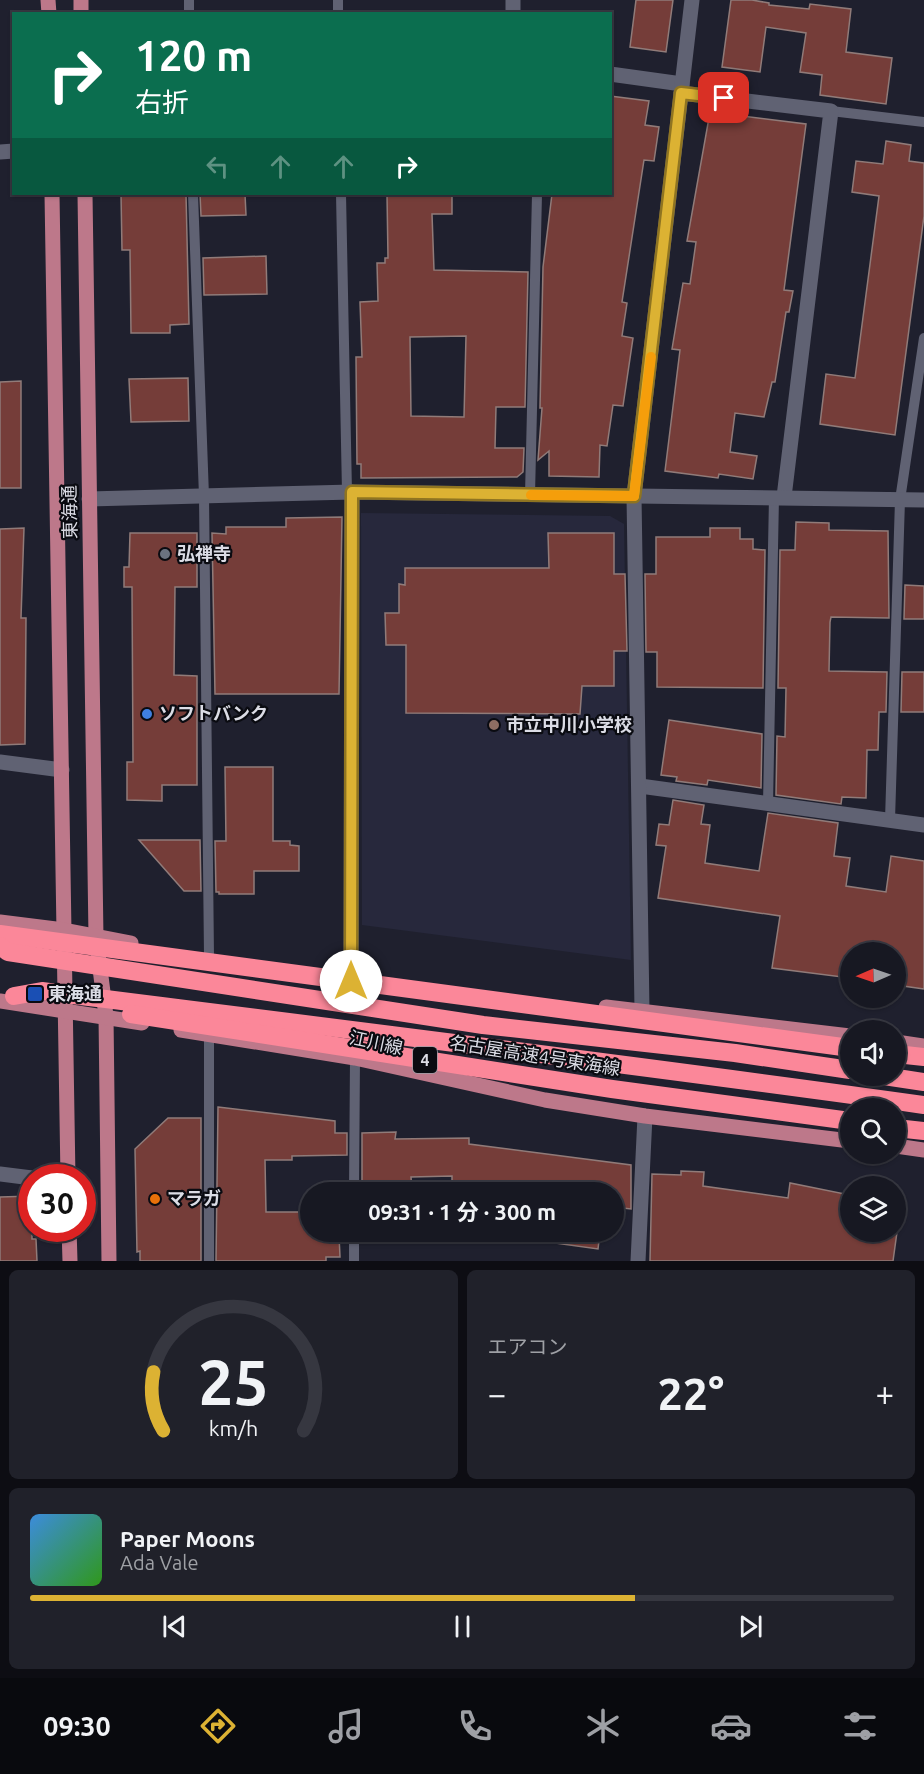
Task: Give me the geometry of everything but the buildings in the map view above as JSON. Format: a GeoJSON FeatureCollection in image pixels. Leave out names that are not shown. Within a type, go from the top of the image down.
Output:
{"type":"FeatureCollection","features":[{"type":"Feature","properties":{"kind":"highway"},"geometry":{"type":"LineString","coordinates":[[0,934],[840,1047]]}},
{"type":"Feature","properties":{"kind":"highway"},"geometry":{"type":"LineString","coordinates":[[0,946],[8,952],[483,1025],[735,1053],[840,1069]]}},
{"type":"Feature","properties":{"kind":"highway"},"geometry":{"type":"LineString","coordinates":[[5,997],[42,991],[477,1047],[595,1059],[924,1105]]}},
{"type":"Feature","properties":{"kind":"highway","name":"名古屋高速4号東海線"},"geometry":{"type":"LineString","coordinates":[[5,997],[612,1089],[840,1120]]}},
{"type":"Feature","properties":{"kind":"highway"},"geometry":{"type":"LineString","coordinates":[[906,1055],[924,1057]]}},
{"type":"Feature","properties":{"kind":"highway"},"geometry":{"type":"LineString","coordinates":[[906,1079],[924,1082]]}},
{"type":"Feature","properties":{"kind":"highway"},"geometry":{"type":"LineString","coordinates":[[906,1129],[924,1131]]}},
{"type":"Feature","properties":{"kind":"main road","name":"東海通"},"geometry":{"type":"LineString","coordinates":[[52,195],[68,1164]]}},
{"type":"Feature","properties":{"kind":"main road","name":"東海通"},"geometry":{"type":"LineString","coordinates":[[85,195],[96,937],[106,1016],[109,1261]]}},
{"type":"Feature","properties":{"kind":"main road"},"geometry":{"type":"LineString","coordinates":[[0,922],[64,930],[351,981],[642,1011],[840,1035]]}},
{"type":"Feature","properties":{"kind":"main road","name":"江川線"},"geometry":{"type":"LineString","coordinates":[[5,997],[209,1036],[355,1058],[544,1100],[645,1116],[840,1140]]}},
{"type":"Feature","properties":{"kind":"main road"},"geometry":{"type":"LineString","coordinates":[[906,1043],[924,1046]]}},
{"type":"Feature","properties":{"kind":"main road"},"geometry":{"type":"LineString","coordinates":[[906,1147],[924,1150]]}},
{"type":"Feature","properties":{"kind":"main road"},"geometry":{"type":"LineString","coordinates":[[69,1242],[70,1261]]}},
{"type":"Feature","properties":{"kind":"street"},"geometry":{"type":"LineString","coordinates":[[642,1011],[634,496],[692,0]]}},
{"type":"Feature","properties":{"kind":"street"},"geometry":{"type":"LineString","coordinates":[[612,74],[682,89],[831,111],[779,497]]}},
{"type":"Feature","properties":{"kind":"street"},"geometry":{"type":"LineString","coordinates":[[89,499],[349,492],[924,500]]}},
{"type":"Feature","properties":{"kind":"street"},"geometry":{"type":"LineString","coordinates":[[349,492],[351,981]]}},
{"type":"Feature","properties":{"kind":"street"},"geometry":{"type":"LineString","coordinates":[[0,762],[62,770]]}},
{"type":"Feature","properties":{"kind":"street"},"geometry":{"type":"LineString","coordinates":[[640,786],[924,825]]}},
{"type":"Feature","properties":{"kind":"street"},"geometry":{"type":"LineString","coordinates":[[638,1261],[645,1116]]}},
{"type":"Feature","properties":{"kind":"street"},"geometry":{"type":"LineString","coordinates":[[0,1174],[18,1176]]}},
{"type":"Feature","properties":{"kind":"lane"},"geometry":{"type":"LineString","coordinates":[[831,111],[924,122]]}},
{"type":"Feature","properties":{"kind":"lane"},"geometry":{"type":"LineString","coordinates":[[193,195],[204,496],[209,956]]}},
{"type":"Feature","properties":{"kind":"lane"},"geometry":{"type":"LineString","coordinates":[[341,195],[349,492]]}},
{"type":"Feature","properties":{"kind":"lane"},"geometry":{"type":"LineString","coordinates":[[530,495],[537,195]]}},
{"type":"Feature","properties":{"kind":"lane"},"geometry":{"type":"LineString","coordinates":[[890,820],[900,500],[924,338]]}},
{"type":"Feature","properties":{"kind":"lane"},"geometry":{"type":"LineString","coordinates":[[768,804],[779,497]]}},
{"type":"Feature","properties":{"kind":"lane"},"geometry":{"type":"LineString","coordinates":[[209,1036],[209,1261]]}},
{"type":"Feature","properties":{"kind":"lane"},"geometry":{"type":"LineString","coordinates":[[354,1182],[355,1058]]}},
{"type":"Feature","properties":{"kind":"lane"},"geometry":{"type":"LineString","coordinates":[[354,1242],[354,1261]]}},
{"type":"Feature","properties":{"kind":"shaded area","name":"市立中川小学校"},"geometry":{"type":"Polygon","coordinates":[[[361,513],[610,516],[624,524],[631,960],[362,925],[361,513]]]}},
{"type":"Feature","properties":{"kind":"slow traffic"},"geometry":{"type":"LineString","coordinates":[[531,495],[634,496],[651,357]]}},
{"type":"Feature","properties":{"kind":"place","name":"弘禅寺"},"geometry":{"type":"Point","coordinates":[165,554]}},
{"type":"Feature","properties":{"kind":"place","name":"ソフトバンク"},"geometry":{"type":"Point","coordinates":[147,714]}},
{"type":"Feature","properties":{"kind":"place","name":"市立中川小学校"},"geometry":{"type":"Point","coordinates":[494,725]}},
{"type":"Feature","properties":{"kind":"place","name":"東海通"},"geometry":{"type":"Point","coordinates":[35,994]}},
{"type":"Feature","properties":{"kind":"place","name":"マラガ"},"geometry":{"type":"Point","coordinates":[155,1199]}},
{"type":"Feature","properties":{"kind":"route"},"geometry":{"type":"LineString","coordinates":[[351,981],[352,492],[634,496],[681,93],[724,98]]}}]}
